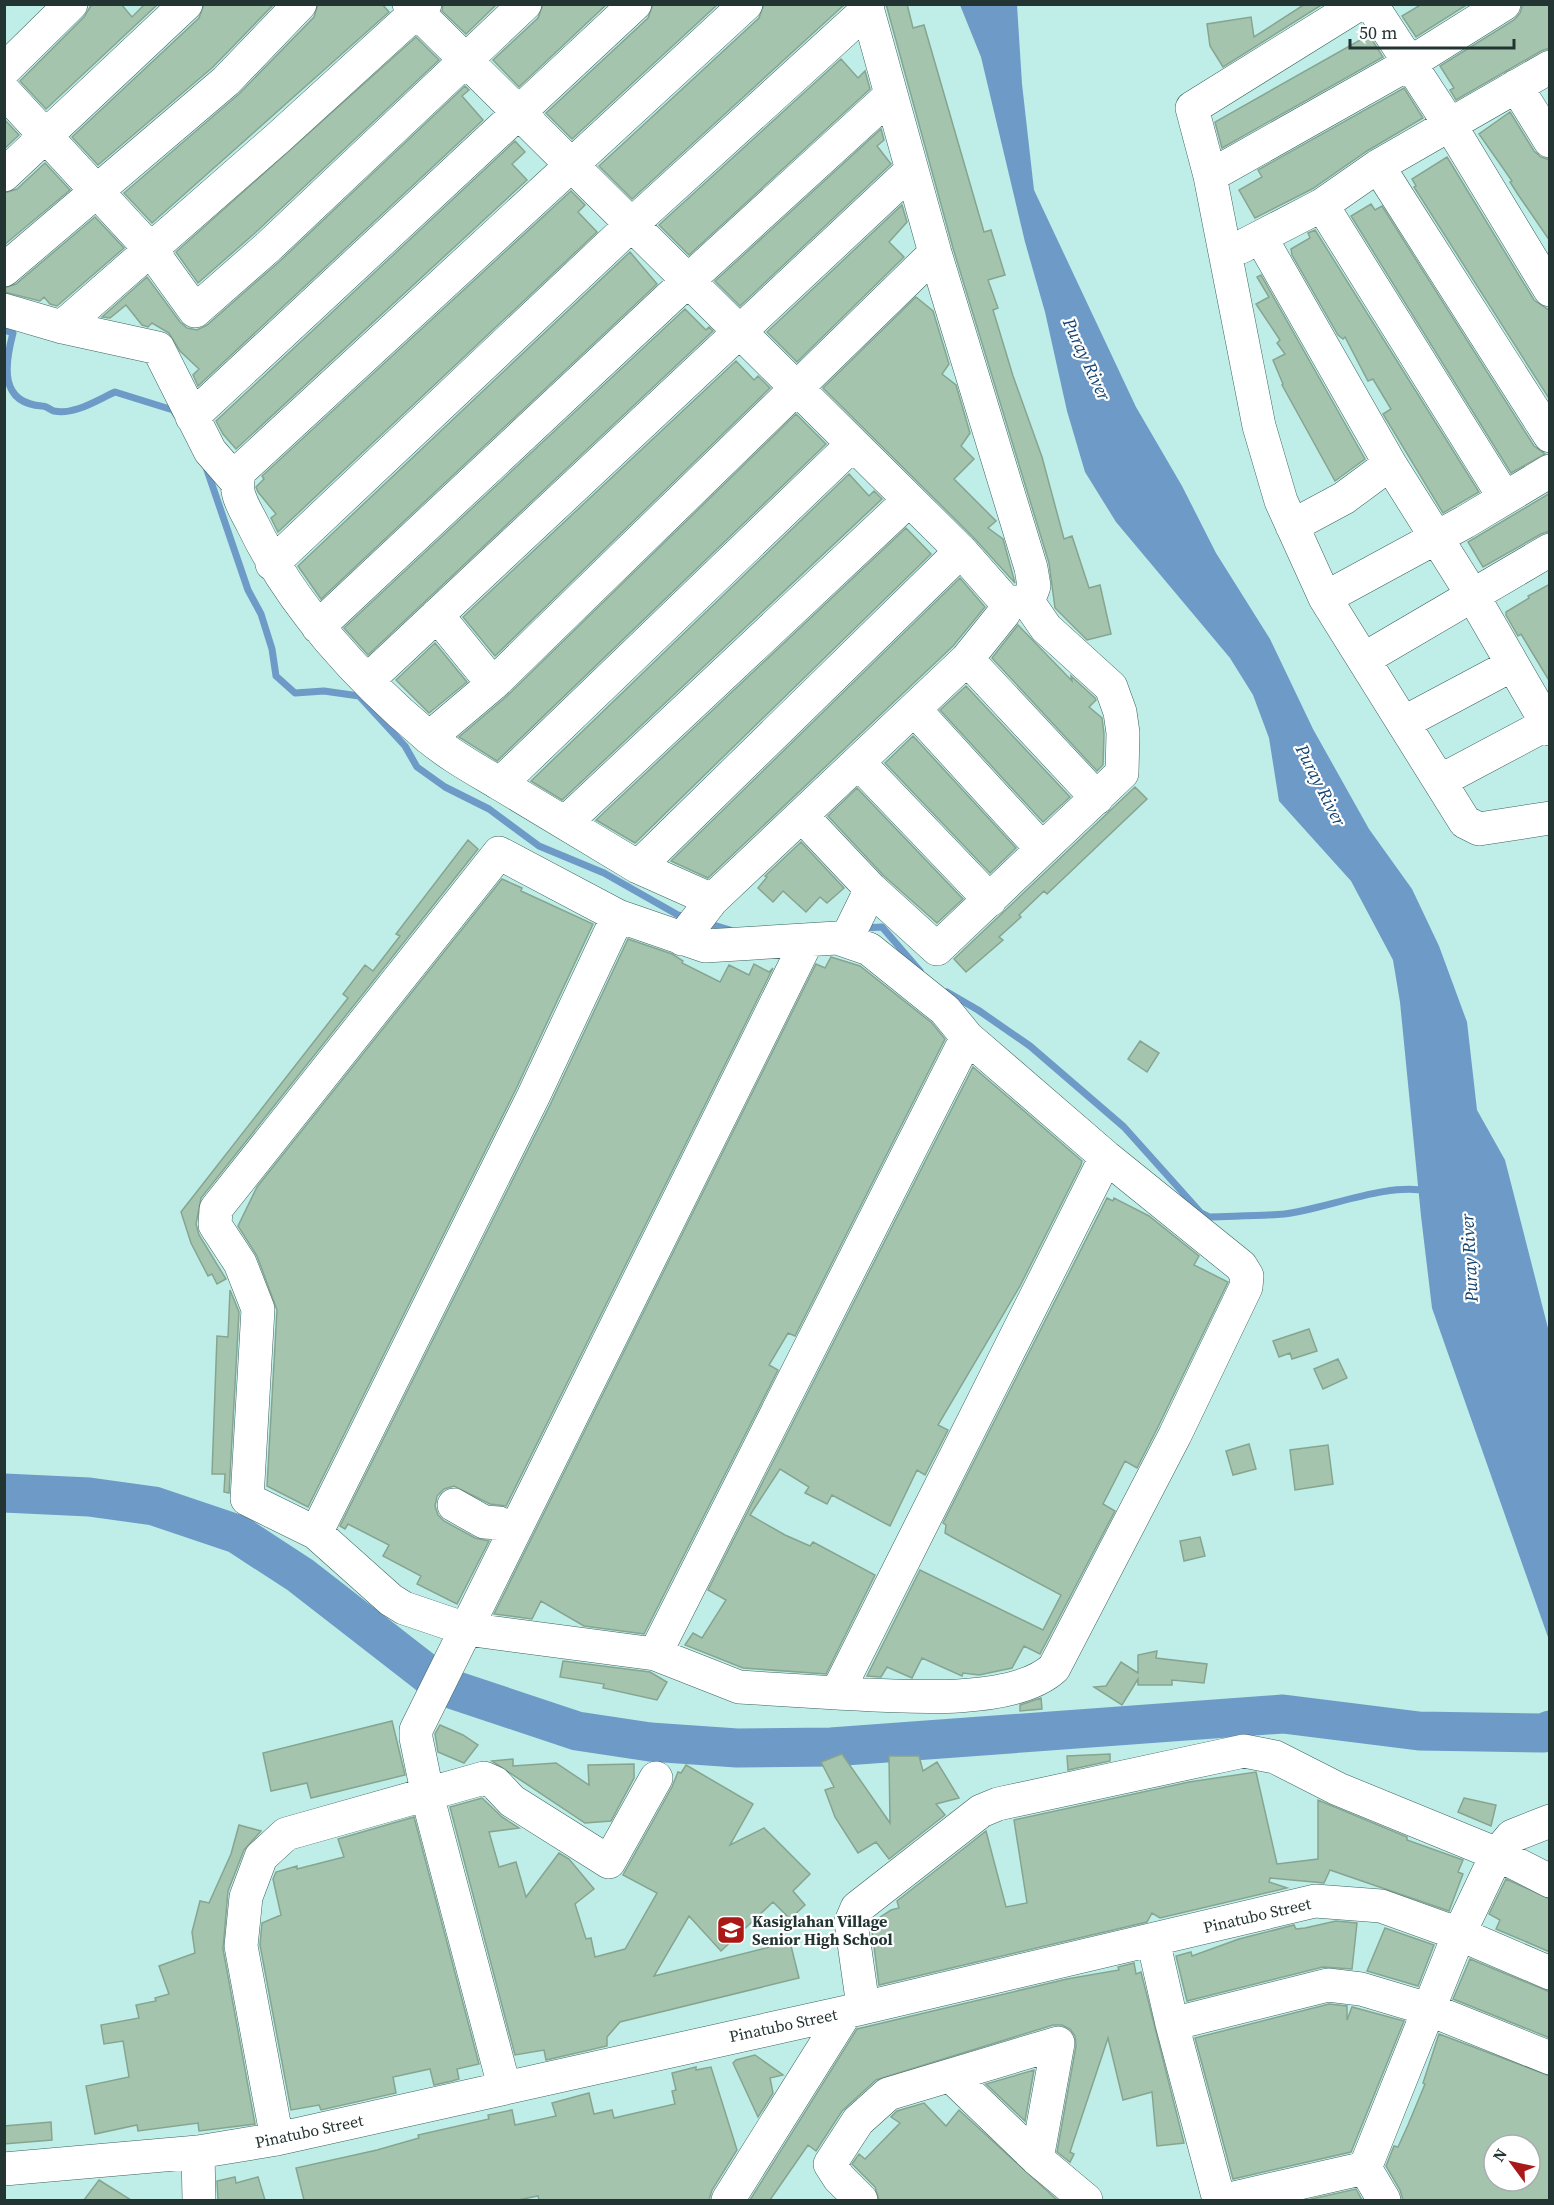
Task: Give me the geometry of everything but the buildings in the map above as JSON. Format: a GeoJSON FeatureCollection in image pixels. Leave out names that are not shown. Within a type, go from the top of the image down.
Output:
{"type":"FeatureCollection","features":[{"type":"Feature","properties":{"kind":"street"},"geometry":{"type":"LineString","coordinates":[[4,70],[71,4]]}},
{"type":"Feature","properties":{"kind":"street"},"geometry":{"type":"LineString","coordinates":[[4,175],[186,4]]}},
{"type":"Feature","properties":{"kind":"street"},"geometry":{"type":"LineString","coordinates":[[4,270],[99,192],[226,81],[300,4]]}},
{"type":"Feature","properties":{"kind":"street"},"geometry":{"type":"LineString","coordinates":[[158,348],[525,4]]}},
{"type":"Feature","properties":{"kind":"street"},"geometry":{"type":"LineString","coordinates":[[192,417],[519,114],[634,4]]}},
{"type":"Feature","properties":{"kind":"street"},"geometry":{"type":"LineString","coordinates":[[236,481],[241,470],[746,4]]}},
{"type":"Feature","properties":{"kind":"street"},"geometry":{"type":"LineString","coordinates":[[1359,4],[1192,108],[1210,176],[1259,426],[1281,501],[1325,598],[1466,822],[1479,830],[1550,818]]}},
{"type":"Feature","properties":{"kind":"street"},"geometry":{"type":"LineString","coordinates":[[1371,4],[1450,125],[1550,290]]}},
{"type":"Feature","properties":{"kind":"street"},"geometry":{"type":"LineString","coordinates":[[1210,176],[1410,63],[1504,4]]}},
{"type":"Feature","properties":{"kind":"street"},"geometry":{"type":"LineString","coordinates":[[62,327],[151,250],[417,7],[465,61],[909,500],[961,551],[1106,681],[1113,692],[1123,733],[1122,773],[938,950],[857,917]]}},
{"type":"Feature","properties":{"kind":"street"},"geometry":{"type":"LineString","coordinates":[[272,564],[631,225],[867,7],[935,252],[1031,568],[1034,586],[1004,613],[967,659],[858,762],[802,816],[697,919],[618,916],[499,853],[216,1209],[215,1225],[240,1263],[258,1309],[247,1499],[316,1533],[391,1600],[404,1608],[466,1629],[655,1654],[740,1687],[930,1696],[1006,1690],[1043,1677],[1054,1668],[1175,1436],[1246,1287],[1247,1276],[1241,1266],[1106,1157],[967,1037],[945,1010],[873,952],[857,917],[802,816]]}},
{"type":"Feature","properties":{"kind":"street"},"geometry":{"type":"LineString","coordinates":[[1226,254],[1322,205],[1378,166],[1550,67]]}},
{"type":"Feature","properties":{"kind":"street"},"geometry":{"type":"LineString","coordinates":[[1516,86],[1550,141]]}},
{"type":"Feature","properties":{"kind":"street"},"geometry":{"type":"LineString","coordinates":[[4,91],[151,250],[195,311]]}},
{"type":"Feature","properties":{"kind":"street"},"geometry":{"type":"LineString","coordinates":[[318,627],[687,281],[891,94]]}},
{"type":"Feature","properties":{"kind":"street"},"geometry":{"type":"LineString","coordinates":[[1378,166],[1550,436]]}},
{"type":"Feature","properties":{"kind":"street"},"geometry":{"type":"LineString","coordinates":[[368,680],[912,170]]}},
{"type":"Feature","properties":{"kind":"street"},"geometry":{"type":"LineString","coordinates":[[1322,205],[1504,497]]}},
{"type":"Feature","properties":{"kind":"street"},"geometry":{"type":"LineString","coordinates":[[1261,238],[1390,464],[1473,596],[1548,726],[1440,781]]}},
{"type":"Feature","properties":{"kind":"street"},"geometry":{"type":"LineString","coordinates":[[429,738],[493,684],[935,252]]}},
{"type":"Feature","properties":{"kind":"street"},"geometry":{"type":"LineString","coordinates":[[4,310],[62,327],[158,348]]}},
{"type":"Feature","properties":{"kind":"street"},"geometry":{"type":"LineString","coordinates":[[158,348],[210,451],[236,481],[239,497],[272,564],[318,627],[368,680],[429,738],[638,867],[697,919],[705,946],[837,938],[857,917]]}},
{"type":"Feature","properties":{"kind":"street"},"geometry":{"type":"LineString","coordinates":[[500,783],[853,444]]}},
{"type":"Feature","properties":{"kind":"street"},"geometry":{"type":"LineString","coordinates":[[1292,526],[1344,498],[1390,464]]}},
{"type":"Feature","properties":{"kind":"street"},"geometry":{"type":"LineString","coordinates":[[1325,598],[1550,471]]}},
{"type":"Feature","properties":{"kind":"street"},"geometry":{"type":"LineString","coordinates":[[566,822],[909,500]]}},
{"type":"Feature","properties":{"kind":"street"},"geometry":{"type":"LineString","coordinates":[[638,867],[961,551]]}},
{"type":"Feature","properties":{"kind":"street"},"geometry":{"type":"LineString","coordinates":[[1364,659],[1473,596],[1546,561]]}},
{"type":"Feature","properties":{"kind":"street"},"geometry":{"type":"LineString","coordinates":[[437,615],[493,684]]}},
{"type":"Feature","properties":{"kind":"street"},"geometry":{"type":"LineString","coordinates":[[967,659],[1097,798]]}},
{"type":"Feature","properties":{"kind":"street"},"geometry":{"type":"LineString","coordinates":[[1403,723],[1512,665]]}},
{"type":"Feature","properties":{"kind":"street"},"geometry":{"type":"LineString","coordinates":[[914,709],[1042,849]]}},
{"type":"Feature","properties":{"kind":"street"},"geometry":{"type":"LineString","coordinates":[[858,762],[990,900]]}},
{"type":"Feature","properties":{"kind":"street"},"geometry":{"type":"LineString","coordinates":[[316,1533],[532,1097],[618,916]]}},
{"type":"Feature","properties":{"kind":"street"},"geometry":{"type":"LineString","coordinates":[[504,2086],[427,1793],[416,1738],[422,1716],[452,1661],[807,941]]}},
{"type":"Feature","properties":{"kind":"street"},"geometry":{"type":"LineString","coordinates":[[655,1654],[967,1037]]}},
{"type":"Feature","properties":{"kind":"street"},"geometry":{"type":"LineString","coordinates":[[837,1693],[1106,1157]]}},
{"type":"Feature","properties":{"kind":"street"},"geometry":{"type":"LineString","coordinates":[[454,1505],[484,1521],[499,1523],[514,1532]]}},
{"type":"Feature","properties":{"kind":"street"},"geometry":{"type":"LineString","coordinates":[[728,2200],[854,2009],[851,1922],[857,1908],[981,1811],[999,1804],[1244,1751],[1275,1757],[1338,1789],[1497,1854],[1550,1881]]}},
{"type":"Feature","properties":{"kind":"street"},"geometry":{"type":"LineString","coordinates":[[277,2139],[241,1946],[246,1897],[261,1857],[286,1834],[484,1778],[495,1783],[512,1801],[609,1862],[656,1778]]}},
{"type":"Feature","properties":{"kind":"street"},"geometry":{"type":"LineString","coordinates":[[1365,2168],[1459,1934],[1497,1854],[1512,1836],[1550,1821]]}},
{"type":"Feature","properties":{"kind":"street","name":"Pinatubo Street"},"geometry":{"type":"LineString","coordinates":[[4,2169],[198,2152],[277,2139],[504,2086],[854,2009],[1315,1900],[1382,1906],[1459,1934],[1550,1973]]}},
{"type":"Feature","properties":{"kind":"street"},"geometry":{"type":"LineString","coordinates":[[1153,1940],[1172,2024],[1219,2200]]}},
{"type":"Feature","properties":{"kind":"street"},"geometry":{"type":"LineString","coordinates":[[1172,2024],[1328,1985],[1361,1989],[1428,2009],[1550,2058]]}},
{"type":"Feature","properties":{"kind":"street"},"geometry":{"type":"LineString","coordinates":[[861,2200],[839,2178],[830,2164],[858,2121],[888,2094],[1058,2043],[1038,2159]]}},
{"type":"Feature","properties":{"kind":"street"},"geometry":{"type":"LineString","coordinates":[[951,2076],[1038,2159],[1086,2200]]}},
{"type":"Feature","properties":{"kind":"street"},"geometry":{"type":"LineString","coordinates":[[198,2152],[199,2200]]}},
{"type":"Feature","properties":{"kind":"street"},"geometry":{"type":"LineString","coordinates":[[1225,2200],[1365,2168]]}},
{"type":"Feature","properties":{"kind":"street"},"geometry":{"type":"LineString","coordinates":[[1365,2168],[1384,2200]]}},
{"type":"Feature","properties":{"kind":"water","name":"Puray River"},"geometry":{"type":"Polygon","coordinates":[[[960,5],[1017,5],[1022,84],[1034,190],[1136,407],[1182,486],[1216,553],[1270,639],[1313,729],[1369,829],[1412,889],[1439,946],[1467,1022],[1477,1110],[1505,1160],[1549,1332],[1549,1640],[1432,1308],[1400,1002],[1393,960],[1351,881],[1279,801],[1269,738],[1253,695],[1230,658],[1116,522],[1085,472],[1067,411],[1045,312],[1025,242],[981,57],[960,5]]]}},
{"type":"Feature","properties":{"kind":"waterway"},"geometry":{"type":"LineString","coordinates":[[4,330],[13,333],[8,358],[8,381],[18,398],[28,403],[54,411],[70,411],[115,392],[173,410],[177,416]]}},
{"type":"Feature","properties":{"kind":"waterway"},"geometry":{"type":"LineString","coordinates":[[206,467],[248,590],[261,614],[272,649],[276,676],[295,693],[324,691],[359,696],[405,746],[417,767],[445,787],[489,809],[539,846],[604,873],[678,915],[687,917]]}},
{"type":"Feature","properties":{"kind":"waterway"},"geometry":{"type":"LineString","coordinates":[[707,923],[730,930]]}},
{"type":"Feature","properties":{"kind":"waterway"},"geometry":{"type":"LineString","coordinates":[[864,928],[882,927],[920,971]]}},
{"type":"Feature","properties":{"kind":"waterway"},"geometry":{"type":"LineString","coordinates":[[947,992],[978,1010],[1030,1046],[1124,1127],[1201,1213],[1209,1217],[1284,1214],[1375,1193],[1411,1189],[1427,1191]]}},
{"type":"Feature","properties":{"kind":"waterway"},"geometry":{"type":"LineString","coordinates":[[4,1493],[89,1497],[154,1506],[237,1534],[300,1575],[430,1676],[454,1690],[577,1731],[650,1742],[737,1748],[831,1747],[1283,1714],[1419,1731],[1544,1733],[1550,1730]]}},
{"type":"Feature","properties":{"kind":"place","name":"Kasiglahan Village Senior High School"},"geometry":{"type":"Point","coordinates":[731,1930]}}]}
